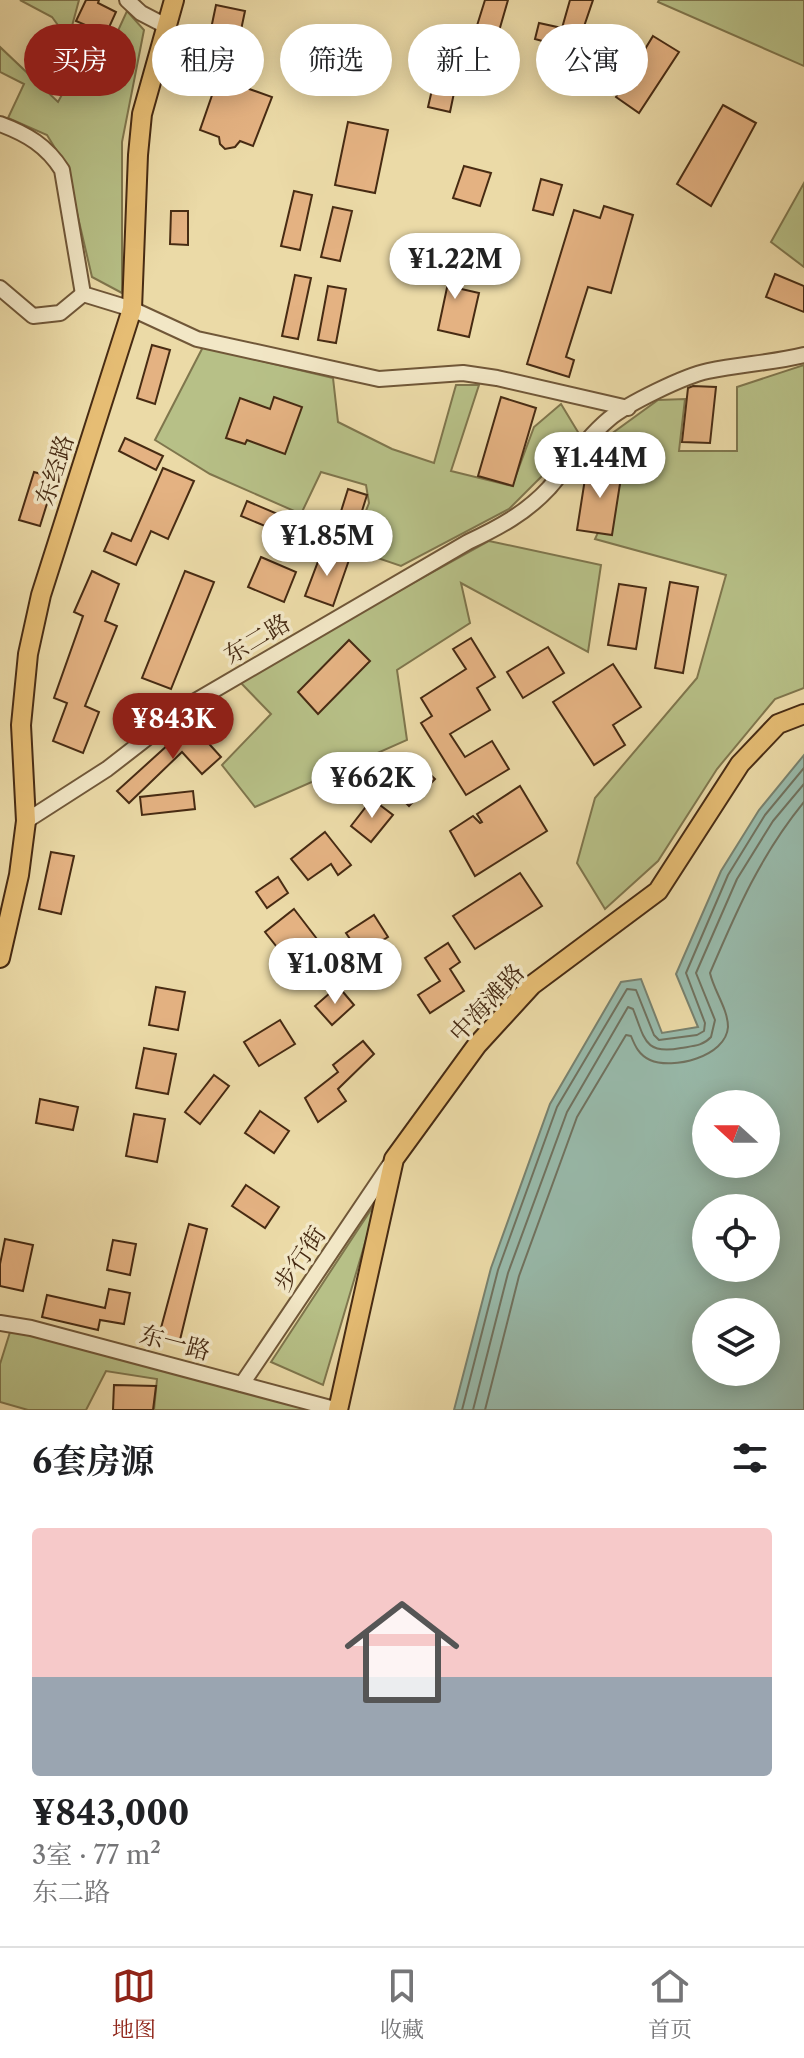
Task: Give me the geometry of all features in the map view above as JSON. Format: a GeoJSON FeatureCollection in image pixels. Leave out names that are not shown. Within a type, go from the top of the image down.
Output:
{"type":"FeatureCollection","features":[{"type":"Feature","properties":{"kind":"main road","name":"东经路"},"geometry":{"type":"LineString","coordinates":[[167,24],[174,0]]}},
{"type":"Feature","properties":{"kind":"main road","name":"东经路"},"geometry":{"type":"LineString","coordinates":[[0,958],[19,875],[26,821],[21,725],[28,654],[41,595],[132,309],[138,155],[142,114],[152,77]]}},
{"type":"Feature","properties":{"kind":"main road","name":"中海滩路"},"geometry":{"type":"LineString","coordinates":[[338,1410],[394,1159],[477,1045],[532,985],[658,891],[740,764],[778,724],[804,714]]}},
{"type":"Feature","properties":{"kind":"street"},"geometry":{"type":"LineString","coordinates":[[127,0],[141,13],[162,24]]}},
{"type":"Feature","properties":{"kind":"street"},"geometry":{"type":"LineString","coordinates":[[0,124],[17,130],[52,153],[62,170],[83,294]]}},
{"type":"Feature","properties":{"kind":"street"},"geometry":{"type":"LineString","coordinates":[[0,288],[33,316],[60,313],[83,294]]}},
{"type":"Feature","properties":{"kind":"street"},"geometry":{"type":"LineString","coordinates":[[83,294],[132,309],[197,339],[379,379],[463,373],[628,408]]}},
{"type":"Feature","properties":{"kind":"street","name":"东二路"},"geometry":{"type":"LineString","coordinates":[[26,821],[107,769],[192,703],[455,549],[508,523],[547,490],[575,453],[610,418],[704,371],[804,355]]}},
{"type":"Feature","properties":{"kind":"street","name":"步行街"},"geometry":{"type":"LineString","coordinates":[[242,1384],[394,1159]]}},
{"type":"Feature","properties":{"kind":"street","name":"东一路"},"geometry":{"type":"LineString","coordinates":[[0,1323],[31,1328],[338,1410]]}},
{"type":"Feature","properties":{"kind":"green space"},"geometry":{"type":"Polygon","coordinates":[[[20,0],[79,0],[73,24],[57,24],[52,17],[20,0]]]}},
{"type":"Feature","properties":{"kind":"green space"},"geometry":{"type":"Polygon","coordinates":[[[804,0],[804,66],[658,2],[804,0]]]}},
{"type":"Feature","properties":{"kind":"green space"},"geometry":{"type":"Polygon","coordinates":[[[127,11],[144,30],[136,71],[136,24],[121,24],[127,11]]]}},
{"type":"Feature","properties":{"kind":"green space"},"geometry":{"type":"Polygon","coordinates":[[[0,47],[24,70],[24,84],[0,72],[0,47]]]}},
{"type":"Feature","properties":{"kind":"green space"},"geometry":{"type":"Polygon","coordinates":[[[24,84],[24,96],[52,96],[58,102],[61,96],[131,96],[122,142],[122,293],[92,277],[66,166],[47,135],[8,118],[24,84]]]}},
{"type":"Feature","properties":{"kind":"green space"},"geometry":{"type":"Polygon","coordinates":[[[804,183],[804,267],[771,242],[804,183]]]}},
{"type":"Feature","properties":{"kind":"green space"},"geometry":{"type":"Polygon","coordinates":[[[203,347],[333,378],[338,422],[392,449],[434,463],[456,385],[479,385],[451,471],[512,486],[534,427],[561,404],[581,437],[509,509],[401,566],[351,549],[369,503],[366,485],[321,472],[301,514],[210,474],[155,440],[203,347]]]}},
{"type":"Feature","properties":{"kind":"green space"},"geometry":{"type":"Polygon","coordinates":[[[804,365],[804,688],[775,699],[717,769],[658,861],[605,909],[577,863],[595,798],[697,678],[726,575],[595,539],[622,480],[596,445],[658,400],[685,399],[679,451],[737,451],[737,387],[804,365]]]}},
{"type":"Feature","properties":{"kind":"green space"},"geometry":{"type":"Polygon","coordinates":[[[489,541],[601,565],[588,652],[461,583],[470,623],[397,670],[407,740],[255,807],[222,765],[271,714],[238,680],[489,541]]]}},
{"type":"Feature","properties":{"kind":"green space"},"geometry":{"type":"Polygon","coordinates":[[[378,1199],[323,1385],[271,1362],[378,1199]]]}},
{"type":"Feature","properties":{"kind":"green space"},"geometry":{"type":"Polygon","coordinates":[[[11,1329],[321,1410],[154,1410],[157,1379],[106,1371],[86,1410],[28,1410],[0,1402],[0,1364],[11,1329]]]}},
{"type":"Feature","properties":{"kind":"water"},"geometry":{"type":"Polygon","coordinates":[[[804,755],[804,1410],[454,1410],[491,1268],[550,1104],[621,982],[641,979],[662,1033],[698,1027],[676,974],[721,871],[759,810],[804,755]]]}},
{"type":"Feature","properties":{"kind":"building"},"geometry":{"type":"Polygon","coordinates":[[[86,0],[99,0],[98,3],[116,12],[111,24],[76,21],[86,0]]]}},
{"type":"Feature","properties":{"kind":"building"},"geometry":{"type":"Polygon","coordinates":[[[485,0],[508,0],[501,24],[478,24],[485,0]]]}},
{"type":"Feature","properties":{"kind":"building"},"geometry":{"type":"Polygon","coordinates":[[[570,0],[593,0],[585,24],[563,24],[570,0]]]}},
{"type":"Feature","properties":{"kind":"building"},"geometry":{"type":"Polygon","coordinates":[[[216,5],[245,11],[242,24],[212,24],[216,5]]]}},
{"type":"Feature","properties":{"kind":"building"},"geometry":{"type":"Polygon","coordinates":[[[653,36],[679,52],[639,113],[616,97],[648,96],[648,44],[653,36]]]}},
{"type":"Feature","properties":{"kind":"building"},"geometry":{"type":"Polygon","coordinates":[[[264,94],[272,97],[253,146],[240,141],[235,147],[225,149],[219,137],[200,130],[212,96],[264,94]]]}},
{"type":"Feature","properties":{"kind":"building"},"geometry":{"type":"Polygon","coordinates":[[[431,96],[453,96],[450,112],[428,107],[431,96]]]}},
{"type":"Feature","properties":{"kind":"building"},"geometry":{"type":"Polygon","coordinates":[[[723,105],[756,123],[711,206],[677,184],[723,105]]]}},
{"type":"Feature","properties":{"kind":"building"},"geometry":{"type":"Polygon","coordinates":[[[348,122],[388,130],[375,193],[335,185],[348,122]]]}},
{"type":"Feature","properties":{"kind":"building"},"geometry":{"type":"Polygon","coordinates":[[[464,166],[491,173],[480,206],[453,198],[464,166]]]}},
{"type":"Feature","properties":{"kind":"building"},"geometry":{"type":"Polygon","coordinates":[[[541,179],[562,185],[553,215],[533,210],[541,179]]]}},
{"type":"Feature","properties":{"kind":"building"},"geometry":{"type":"Polygon","coordinates":[[[294,191],[312,195],[300,250],[281,246],[294,191]]]}},
{"type":"Feature","properties":{"kind":"building"},"geometry":{"type":"Polygon","coordinates":[[[604,206],[633,215],[611,293],[588,287],[566,357],[574,360],[569,377],[527,364],[574,210],[600,218],[604,206]]]}},
{"type":"Feature","properties":{"kind":"building"},"geometry":{"type":"Polygon","coordinates":[[[333,207],[352,211],[340,261],[321,257],[333,207]]]}},
{"type":"Feature","properties":{"kind":"building"},"geometry":{"type":"Polygon","coordinates":[[[171,211],[188,211],[188,245],[170,244],[171,211]]]}},
{"type":"Feature","properties":{"kind":"building"},"geometry":{"type":"Polygon","coordinates":[[[434,260],[463,269],[457,288],[479,293],[469,337],[438,330],[448,283],[429,278],[434,260]]]}},
{"type":"Feature","properties":{"kind":"building"},"geometry":{"type":"Polygon","coordinates":[[[775,274],[804,286],[804,312],[766,297],[775,274]]]}},
{"type":"Feature","properties":{"kind":"building"},"geometry":{"type":"Polygon","coordinates":[[[295,275],[311,278],[298,339],[282,336],[295,275]]]}},
{"type":"Feature","properties":{"kind":"building"},"geometry":{"type":"Polygon","coordinates":[[[328,286],[346,289],[336,343],[318,340],[328,286]]]}},
{"type":"Feature","properties":{"kind":"building"},"geometry":{"type":"Polygon","coordinates":[[[152,345],[170,350],[155,404],[137,398],[152,345]]]}},
{"type":"Feature","properties":{"kind":"building"},"geometry":{"type":"Polygon","coordinates":[[[716,387],[710,443],[682,442],[688,388],[716,387]]]}},
{"type":"Feature","properties":{"kind":"building"},"geometry":{"type":"Polygon","coordinates":[[[274,397],[302,407],[285,454],[247,440],[245,444],[226,438],[240,398],[270,409],[274,397]]]}},
{"type":"Feature","properties":{"kind":"building"},"geometry":{"type":"Polygon","coordinates":[[[501,397],[536,408],[513,486],[478,476],[501,397]]]}},
{"type":"Feature","properties":{"kind":"building"},"geometry":{"type":"Polygon","coordinates":[[[125,438],[163,456],[156,470],[119,451],[125,438]]]}},
{"type":"Feature","properties":{"kind":"building"},"geometry":{"type":"Polygon","coordinates":[[[587,466],[622,471],[612,535],[577,530],[587,466]]]}},
{"type":"Feature","properties":{"kind":"building"},"geometry":{"type":"Polygon","coordinates":[[[163,468],[194,481],[168,539],[151,531],[136,565],[104,551],[112,533],[131,541],[163,468]]]}},
{"type":"Feature","properties":{"kind":"building"},"geometry":{"type":"Polygon","coordinates":[[[34,472],[55,478],[40,526],[19,520],[34,472]]]}},
{"type":"Feature","properties":{"kind":"building"},"geometry":{"type":"Polygon","coordinates":[[[348,489],[367,495],[352,543],[333,537],[348,489]]]}},
{"type":"Feature","properties":{"kind":"building"},"geometry":{"type":"Polygon","coordinates":[[[247,501],[301,524],[296,539],[241,516],[247,501]]]}},
{"type":"Feature","properties":{"kind":"building"},"geometry":{"type":"Polygon","coordinates":[[[322,551],[349,560],[333,606],[305,596],[322,551]]]}},
{"type":"Feature","properties":{"kind":"building"},"geometry":{"type":"Polygon","coordinates":[[[261,557],[296,572],[284,602],[248,587],[261,557]]]}},
{"type":"Feature","properties":{"kind":"building"},"geometry":{"type":"Polygon","coordinates":[[[92,571],[119,584],[105,621],[117,626],[85,706],[99,712],[83,753],[53,741],[67,703],[54,698],[83,616],[74,612],[92,571]]]}},
{"type":"Feature","properties":{"kind":"building"},"geometry":{"type":"Polygon","coordinates":[[[185,571],[214,582],[171,689],[142,678],[185,571]]]}},
{"type":"Feature","properties":{"kind":"building"},"geometry":{"type":"Polygon","coordinates":[[[670,582],[698,587],[683,673],[655,668],[670,582]]]}},
{"type":"Feature","properties":{"kind":"building"},"geometry":{"type":"Polygon","coordinates":[[[619,584],[646,588],[636,649],[608,645],[619,584]]]}},
{"type":"Feature","properties":{"kind":"building"},"geometry":{"type":"Polygon","coordinates":[[[471,638],[495,677],[477,688],[490,710],[450,734],[465,757],[492,741],[509,769],[466,795],[421,723],[432,716],[421,698],[466,669],[453,649],[471,638]]]}},
{"type":"Feature","properties":{"kind":"building"},"geometry":{"type":"Polygon","coordinates":[[[349,640],[370,661],[318,714],[298,692],[349,640]]]}},
{"type":"Feature","properties":{"kind":"building"},"geometry":{"type":"Polygon","coordinates":[[[548,647],[564,673],[523,698],[507,672],[548,647]]]}},
{"type":"Feature","properties":{"kind":"building"},"geometry":{"type":"Polygon","coordinates":[[[613,664],[641,707],[613,725],[625,745],[594,765],[553,702],[613,664]]]}},
{"type":"Feature","properties":{"kind":"building"},"geometry":{"type":"Polygon","coordinates":[[[191,724],[221,757],[202,774],[182,752],[129,803],[117,791],[191,724]]]}},
{"type":"Feature","properties":{"kind":"building"},"geometry":{"type":"Polygon","coordinates":[[[418,763],[435,779],[409,806],[392,789],[418,763]]]}},
{"type":"Feature","properties":{"kind":"building"},"geometry":{"type":"Polygon","coordinates":[[[520,786],[547,831],[475,876],[450,831],[473,816],[482,822],[477,814],[520,786]]]}},
{"type":"Feature","properties":{"kind":"building"},"geometry":{"type":"Polygon","coordinates":[[[193,791],[195,809],[142,815],[140,797],[193,791]]]}},
{"type":"Feature","properties":{"kind":"building"},"geometry":{"type":"Polygon","coordinates":[[[372,799],[393,815],[371,842],[351,826],[372,799]]]}},
{"type":"Feature","properties":{"kind":"building"},"geometry":{"type":"Polygon","coordinates":[[[325,832],[351,865],[338,875],[331,864],[308,880],[291,859],[325,832]]]}},
{"type":"Feature","properties":{"kind":"building"},"geometry":{"type":"Polygon","coordinates":[[[51,852],[74,856],[61,914],[39,909],[51,852]]]}},
{"type":"Feature","properties":{"kind":"building"},"geometry":{"type":"Polygon","coordinates":[[[520,873],[542,906],[475,949],[453,916],[520,873]]]}},
{"type":"Feature","properties":{"kind":"building"},"geometry":{"type":"Polygon","coordinates":[[[278,877],[288,893],[267,908],[256,892],[278,877]]]}},
{"type":"Feature","properties":{"kind":"building"},"geometry":{"type":"Polygon","coordinates":[[[294,909],[317,939],[288,961],[265,932],[294,909]]]}},
{"type":"Feature","properties":{"kind":"building"},"geometry":{"type":"Polygon","coordinates":[[[374,915],[388,937],[360,954],[346,933],[374,915]]]}},
{"type":"Feature","properties":{"kind":"building"},"geometry":{"type":"Polygon","coordinates":[[[448,943],[460,962],[450,969],[464,991],[430,1013],[418,995],[440,981],[425,958],[448,943]]]}},
{"type":"Feature","properties":{"kind":"building"},"geometry":{"type":"Polygon","coordinates":[[[338,986],[354,1005],[332,1025],[315,1006],[338,986]]]}},
{"type":"Feature","properties":{"kind":"building"},"geometry":{"type":"Polygon","coordinates":[[[156,987],[185,992],[178,1030],[149,1025],[156,987]]]}},
{"type":"Feature","properties":{"kind":"building"},"geometry":{"type":"Polygon","coordinates":[[[280,1020],[295,1044],[259,1066],[244,1042],[280,1020]]]}},
{"type":"Feature","properties":{"kind":"building"},"geometry":{"type":"Polygon","coordinates":[[[363,1041],[374,1054],[338,1089],[346,1101],[318,1122],[305,1098],[338,1072],[333,1065],[363,1041]]]}},
{"type":"Feature","properties":{"kind":"building"},"geometry":{"type":"Polygon","coordinates":[[[144,1048],[176,1054],[168,1094],[136,1088],[144,1048]]]}},
{"type":"Feature","properties":{"kind":"building"},"geometry":{"type":"Polygon","coordinates":[[[214,1075],[229,1086],[200,1124],[185,1112],[214,1075]]]}},
{"type":"Feature","properties":{"kind":"building"},"geometry":{"type":"Polygon","coordinates":[[[40,1099],[78,1107],[73,1130],[36,1123],[40,1099]]]}},
{"type":"Feature","properties":{"kind":"building"},"geometry":{"type":"Polygon","coordinates":[[[260,1111],[289,1131],[274,1153],[245,1133],[260,1111]]]}},
{"type":"Feature","properties":{"kind":"building"},"geometry":{"type":"Polygon","coordinates":[[[134,1114],[165,1119],[157,1162],[126,1156],[134,1114]]]}},
{"type":"Feature","properties":{"kind":"building"},"geometry":{"type":"Polygon","coordinates":[[[246,1185],[279,1207],[265,1228],[232,1206],[246,1185]]]}},
{"type":"Feature","properties":{"kind":"building"},"geometry":{"type":"Polygon","coordinates":[[[189,1224],[207,1229],[179,1344],[158,1339],[189,1224]]]}},
{"type":"Feature","properties":{"kind":"building"},"geometry":{"type":"Polygon","coordinates":[[[5,1239],[33,1245],[23,1291],[0,1286],[5,1239]]]}},
{"type":"Feature","properties":{"kind":"building"},"geometry":{"type":"Polygon","coordinates":[[[113,1240],[136,1244],[130,1275],[107,1270],[113,1240]]]}},
{"type":"Feature","properties":{"kind":"building"},"geometry":{"type":"Polygon","coordinates":[[[109,1289],[130,1293],[124,1324],[100,1320],[98,1330],[42,1317],[47,1295],[105,1308],[109,1289]]]}},
{"type":"Feature","properties":{"kind":"building"},"geometry":{"type":"Polygon","coordinates":[[[114,1385],[156,1386],[153,1410],[113,1410],[114,1385]]]}}]}
